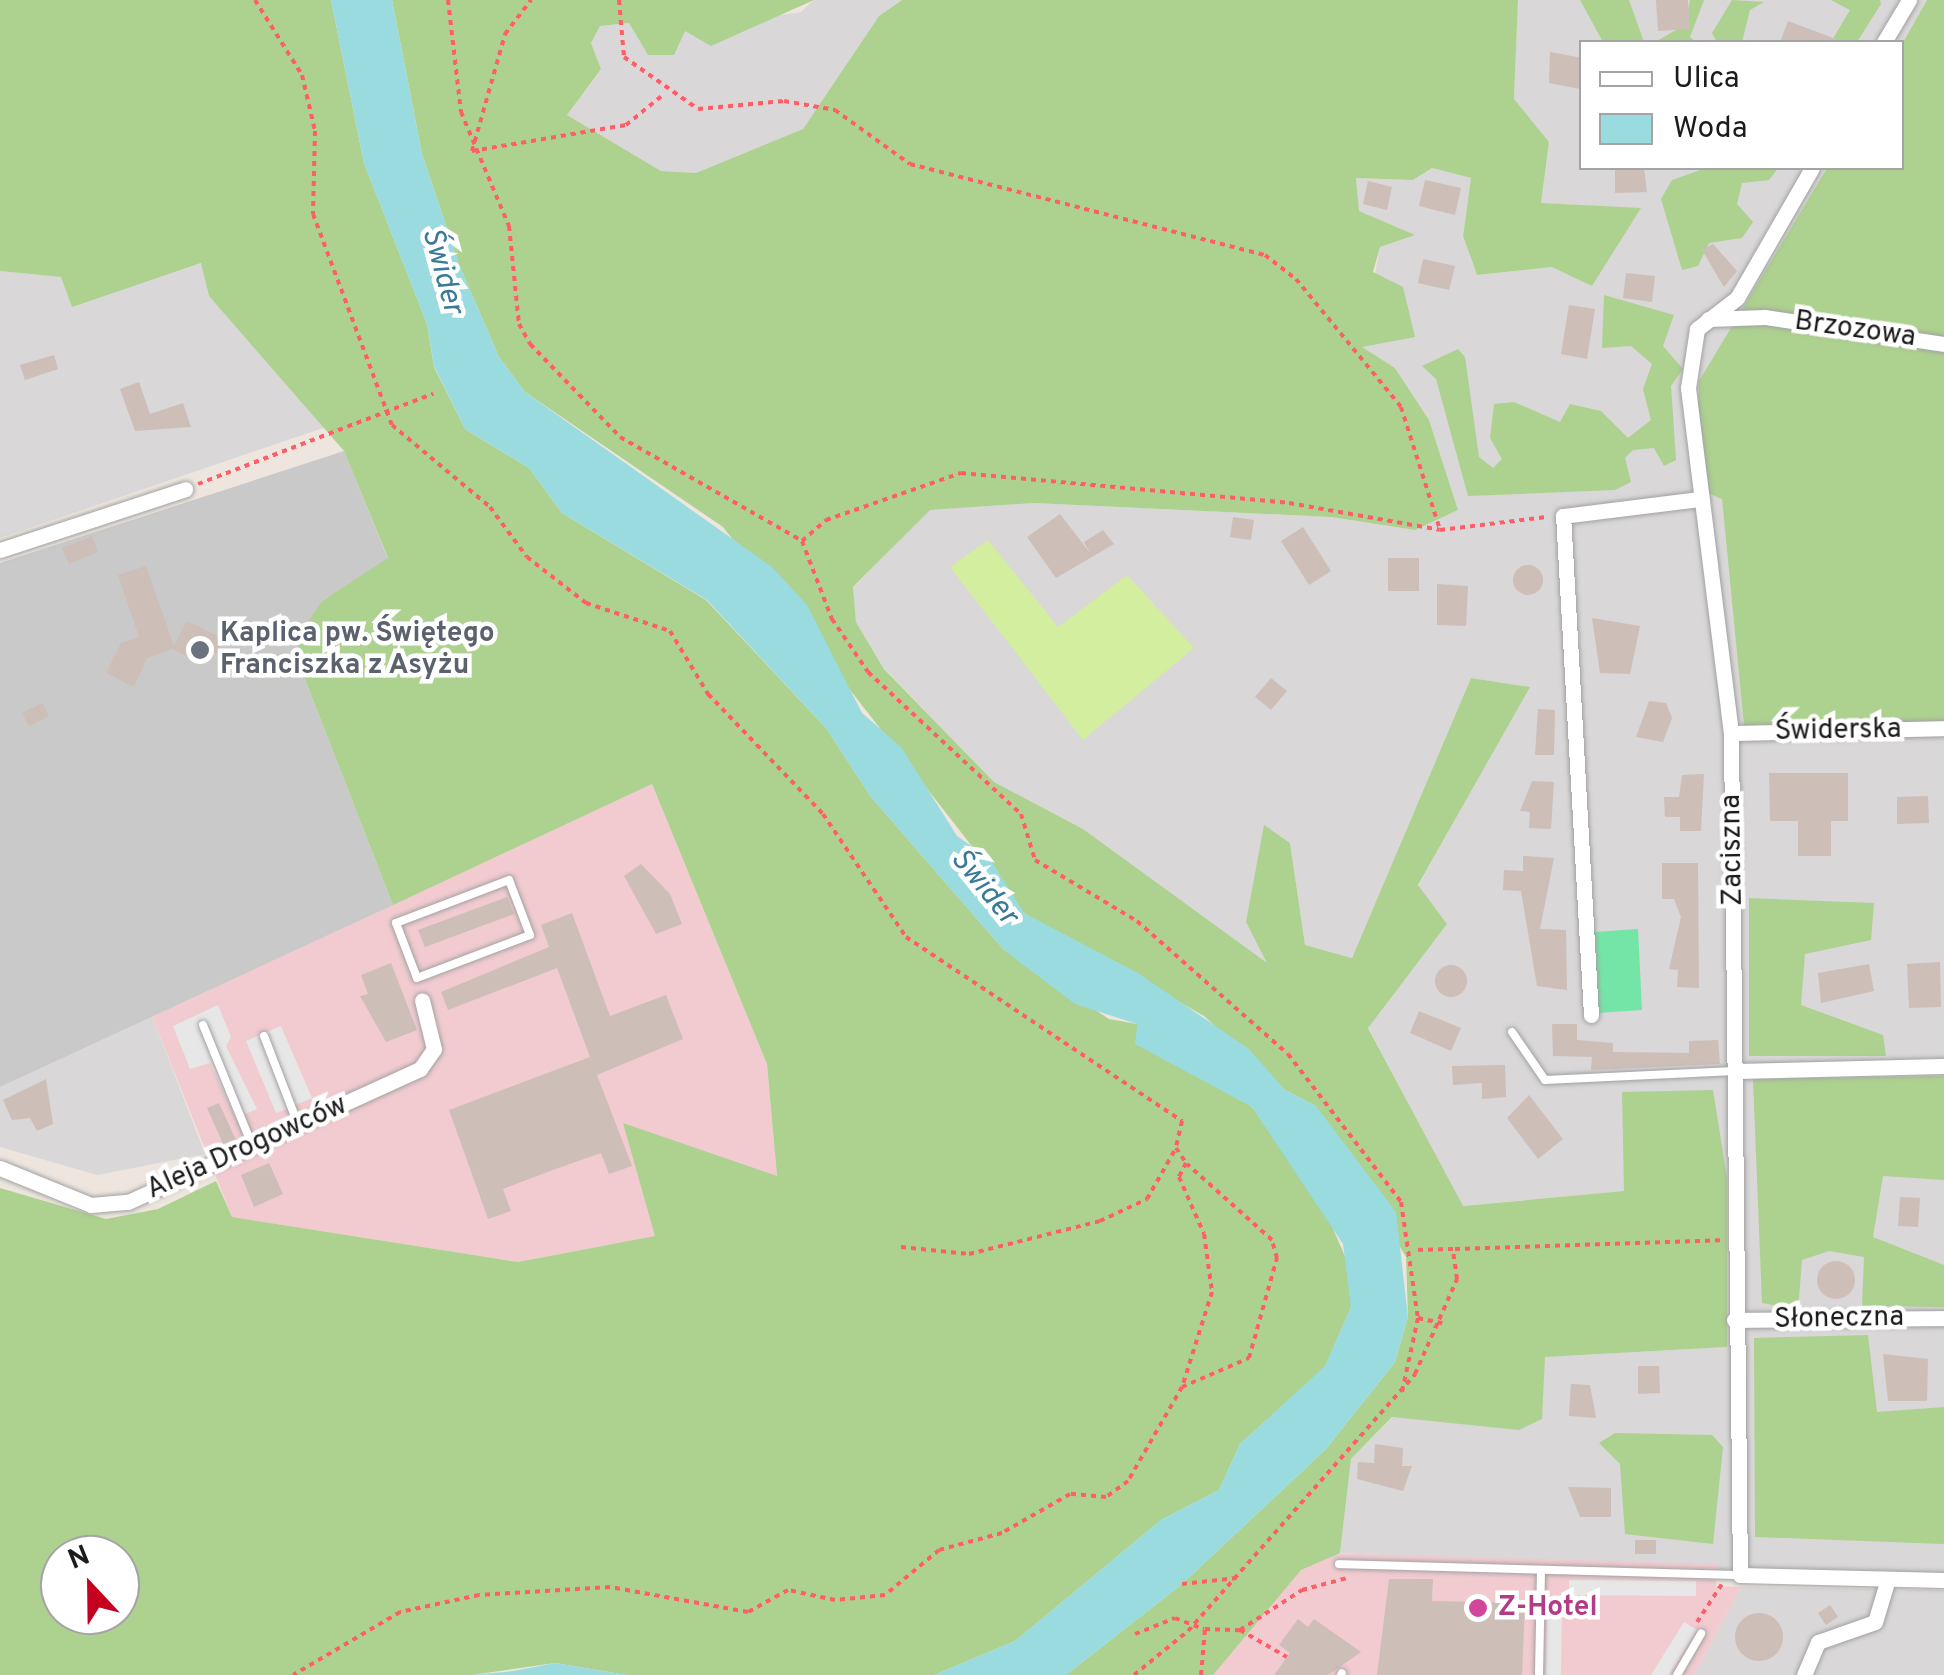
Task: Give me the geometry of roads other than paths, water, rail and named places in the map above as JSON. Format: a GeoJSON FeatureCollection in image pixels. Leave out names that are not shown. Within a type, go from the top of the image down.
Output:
{"type":"FeatureCollection","features":[{"type":"Feature","properties":{"kind":"street"},"geometry":{"type":"LineString","coordinates":[[1885,40],[1908,0]]}},
{"type":"Feature","properties":{"kind":"street"},"geometry":{"type":"LineString","coordinates":[[1708,319],[1737,298],[1811,170]]}},
{"type":"Feature","properties":{"kind":"street","name":"Brzozowa"},"geometry":{"type":"LineString","coordinates":[[1737,298],[1765,317]]}},
{"type":"Feature","properties":{"kind":"street","name":"Brzozowa"},"geometry":{"type":"LineString","coordinates":[[1708,319],[1765,317],[1944,344]]}},
{"type":"Feature","properties":{"kind":"street","name":"Zaciszna"},"geometry":{"type":"LineString","coordinates":[[1708,319],[1697,329],[1688,388],[1732,733],[1736,1240],[1731,1575]]}},
{"type":"Feature","properties":{"kind":"street"},"geometry":{"type":"LineString","coordinates":[[0,550],[184,489]]}},
{"type":"Feature","properties":{"kind":"street"},"geometry":{"type":"LineString","coordinates":[[1590,1015],[1563,516],[1700,499]]}},
{"type":"Feature","properties":{"kind":"street","name":"Świderska"},"geometry":{"type":"LineString","coordinates":[[1732,733],[1944,728]]}},
{"type":"Feature","properties":{"kind":"street","name":"Aleja Drogowców"},"geometry":{"type":"LineString","coordinates":[[0,1168],[90,1206],[128,1202],[420,1070],[434,1049],[422,1000]]}},
{"type":"Feature","properties":{"kind":"street"},"geometry":{"type":"LineString","coordinates":[[1735,1071],[1944,1066]]}},
{"type":"Feature","properties":{"kind":"street","name":"Słoneczna"},"geometry":{"type":"LineString","coordinates":[[1734,1320],[1944,1318]]}},
{"type":"Feature","properties":{"kind":"street"},"geometry":{"type":"LineString","coordinates":[[1731,1575],[1888,1584],[1944,1580]]}},
{"type":"Feature","properties":{"kind":"street"},"geometry":{"type":"LineString","coordinates":[[1804,1675],[1818,1642],[1874,1622],[1888,1584]]}},
{"type":"Feature","properties":{"kind":"lane"},"geometry":{"type":"LineString","coordinates":[[417,978],[530,935],[509,880],[396,922],[422,1000]]}},
{"type":"Feature","properties":{"kind":"lane"},"geometry":{"type":"LineString","coordinates":[[203,1025],[252,1145]]}},
{"type":"Feature","properties":{"kind":"lane"},"geometry":{"type":"LineString","coordinates":[[1512,1032],[1546,1080],[1735,1071]]}},
{"type":"Feature","properties":{"kind":"lane"},"geometry":{"type":"LineString","coordinates":[[264,1036],[298,1124]]}},
{"type":"Feature","properties":{"kind":"lane"},"geometry":{"type":"LineString","coordinates":[[1340,1564],[1541,1573],[1731,1575]]}},
{"type":"Feature","properties":{"kind":"lane"},"geometry":{"type":"LineString","coordinates":[[1539,1675],[1541,1573]]}},
{"type":"Feature","properties":{"kind":"lane"},"geometry":{"type":"LineString","coordinates":[[1676,1675],[1698,1631]]}},
{"type":"Feature","properties":{"kind":"water","name":"Świder"},"geometry":{"type":"Polygon","coordinates":[[[331,0],[392,0],[422,154],[460,267],[499,357],[525,392],[772,567],[807,605],[862,713],[901,747],[957,836],[990,859],[1024,913],[1138,973],[1249,1049],[1285,1090],[1316,1106],[1396,1212],[1408,1317],[1395,1362],[1326,1449],[1182,1584],[1066,1675],[934,1675],[1015,1641],[1161,1520],[1219,1490],[1240,1444],[1325,1366],[1351,1307],[1343,1244],[1252,1107],[1135,1044],[1137,1024],[1075,1004],[1004,950],[871,797],[826,728],[707,600],[562,513],[529,468],[465,429],[434,366],[427,324],[364,163],[331,0]]]}},
{"type":"Feature","properties":{"kind":"water"},"geometry":{"type":"Polygon","coordinates":[[[555,1663],[627,1675],[472,1675],[514,1671],[555,1663]]]}},
{"type":"Feature","properties":{"kind":"place","name":"Kaplica pw. Świętego Franciszka z Asyżu"},"geometry":{"type":"Point","coordinates":[200,650]}},
{"type":"Feature","properties":{"kind":"place","name":"Z-Hotel"},"geometry":{"type":"Point","coordinates":[1478,1608]}}]}
